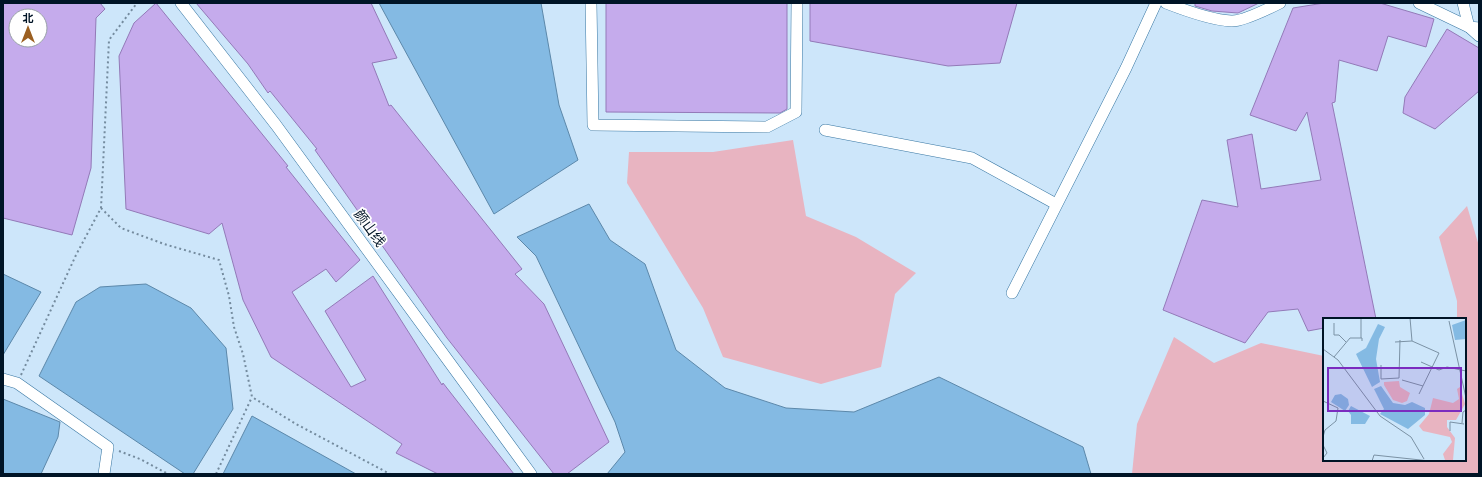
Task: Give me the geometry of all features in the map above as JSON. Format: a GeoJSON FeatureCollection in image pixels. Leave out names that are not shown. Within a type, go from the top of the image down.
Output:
{"type":"FeatureCollection","features":[{"type":"Feature","properties":{"kind":"street","name":"颜山线"},"geometry":{"type":"LineString","coordinates":[[181,3],[276,125],[531,474]]}},
{"type":"Feature","properties":{"kind":"street"},"geometry":{"type":"LineString","coordinates":[[591,3],[593,125],[767,127],[796,112],[797,3]]}},
{"type":"Feature","properties":{"kind":"street"},"geometry":{"type":"LineString","coordinates":[[1012,293],[1126,68],[1156,3]]}},
{"type":"Feature","properties":{"kind":"street"},"geometry":{"type":"LineString","coordinates":[[1166,3],[1186,11],[1232,22],[1263,12],[1280,3]]}},
{"type":"Feature","properties":{"kind":"street"},"geometry":{"type":"LineString","coordinates":[[1419,3],[1474,27]]}},
{"type":"Feature","properties":{"kind":"street"},"geometry":{"type":"LineString","coordinates":[[1463,3],[1479,36]]}},
{"type":"Feature","properties":{"kind":"street"},"geometry":{"type":"LineString","coordinates":[[825,130],[972,158],[1056,204]]}},
{"type":"Feature","properties":{"kind":"street"},"geometry":{"type":"LineString","coordinates":[[3,379],[17,383],[108,447],[104,474]]}},
{"type":"Feature","properties":{"kind":"path"},"geometry":{"type":"LineString","coordinates":[[17,383],[76,256],[101,208],[109,40],[137,3]]}},
{"type":"Feature","properties":{"kind":"path"},"geometry":{"type":"LineString","coordinates":[[101,208],[121,228],[164,244],[219,260],[229,296],[234,327],[244,354],[252,397],[216,474]]}},
{"type":"Feature","properties":{"kind":"path"},"geometry":{"type":"LineString","coordinates":[[252,397],[296,424],[390,474]]}},
{"type":"Feature","properties":{"kind":"path"},"geometry":{"type":"LineString","coordinates":[[108,447],[140,459],[168,474]]}},
{"type":"Feature","properties":{"kind":"shaded area"},"geometry":{"type":"Polygon","coordinates":[[[793,140],[806,216],[856,237],[916,273],[895,294],[881,367],[821,384],[723,357],[703,308],[627,183],[629,152],[713,152],[793,140]]]}},
{"type":"Feature","properties":{"kind":"shaded area"},"geometry":{"type":"Polygon","coordinates":[[[1467,206],[1479,246],[1479,474],[1132,474],[1137,424],[1174,337],[1214,363],[1261,343],[1323,356],[1323,461],[1466,461],[1466,318],[1457,318],[1457,301],[1439,237],[1467,206]]]}},
{"type":"Feature","properties":{"kind":"water"},"geometry":{"type":"Polygon","coordinates":[[[379,3],[541,3],[559,105],[578,160],[494,214],[379,3]]]}},
{"type":"Feature","properties":{"kind":"water"},"geometry":{"type":"Polygon","coordinates":[[[589,204],[610,240],[645,264],[676,350],[725,388],[786,408],[854,412],[939,377],[1083,447],[1091,474],[607,474],[625,452],[615,422],[536,256],[517,237],[589,204]]]}},
{"type":"Feature","properties":{"kind":"water"},"geometry":{"type":"Polygon","coordinates":[[[3,274],[41,292],[3,355],[3,274]]]}},
{"type":"Feature","properties":{"kind":"water"},"geometry":{"type":"Polygon","coordinates":[[[146,284],[191,308],[226,348],[233,409],[193,474],[185,474],[39,376],[76,302],[100,287],[146,284]]]}},
{"type":"Feature","properties":{"kind":"water"},"geometry":{"type":"Polygon","coordinates":[[[3,399],[60,422],[58,437],[41,474],[3,474],[3,399]]]}},
{"type":"Feature","properties":{"kind":"water"},"geometry":{"type":"Polygon","coordinates":[[[252,416],[356,474],[223,474],[252,416]]]}},
{"type":"Feature","properties":{"kind":"building"},"geometry":{"type":"Polygon","coordinates":[[[3,3],[100,3],[105,9],[96,18],[91,168],[72,235],[3,218],[3,3]]]}},
{"type":"Feature","properties":{"kind":"building"},"geometry":{"type":"Polygon","coordinates":[[[156,3],[288,166],[286,167],[360,260],[336,282],[326,269],[292,292],[351,387],[366,380],[325,311],[373,276],[442,385],[443,383],[514,474],[438,474],[396,453],[402,444],[271,357],[243,300],[222,223],[209,234],[126,209],[119,56],[134,23],[156,3]]]}},
{"type":"Feature","properties":{"kind":"building"},"geometry":{"type":"Polygon","coordinates":[[[196,3],[371,3],[397,58],[372,63],[389,106],[391,105],[522,269],[515,274],[544,304],[609,442],[567,474],[554,474],[447,338],[315,150],[317,149],[270,91],[268,93],[248,64],[196,3]]]}},
{"type":"Feature","properties":{"kind":"building"},"geometry":{"type":"Polygon","coordinates":[[[606,3],[787,3],[787,109],[780,113],[606,112],[606,3]]]}},
{"type":"Feature","properties":{"kind":"building"},"geometry":{"type":"Polygon","coordinates":[[[810,3],[1017,3],[1000,63],[948,66],[810,41],[810,3]]]}},
{"type":"Feature","properties":{"kind":"building"},"geometry":{"type":"Polygon","coordinates":[[[1195,3],[1259,3],[1238,13],[1212,11],[1195,6],[1195,3]]]}},
{"type":"Feature","properties":{"kind":"building"},"geometry":{"type":"Polygon","coordinates":[[[1324,3],[1380,3],[1434,19],[1426,47],[1388,36],[1377,71],[1339,60],[1335,102],[1332,103],[1376,318],[1323,318],[1323,328],[1308,331],[1298,309],[1268,312],[1245,343],[1163,310],[1202,200],[1238,207],[1227,140],[1252,134],[1261,189],[1321,180],[1307,112],[1296,131],[1250,115],[1293,8],[1324,3]]]}},
{"type":"Feature","properties":{"kind":"building"},"geometry":{"type":"Polygon","coordinates":[[[1447,29],[1479,48],[1479,91],[1435,129],[1403,113],[1405,97],[1447,29]]]}}]}
